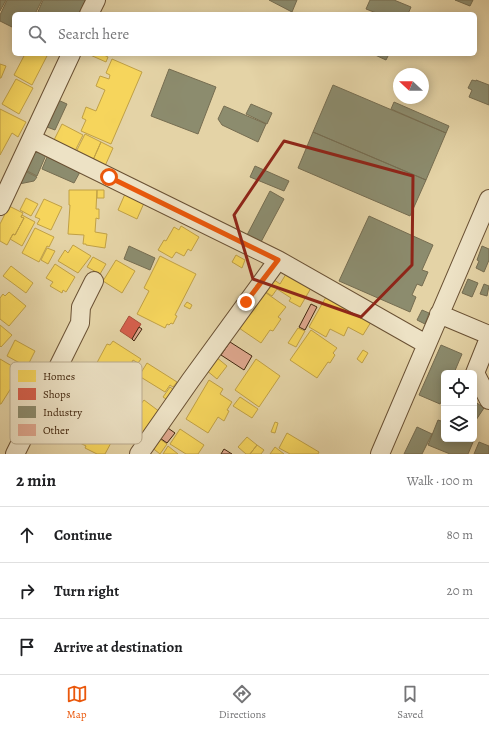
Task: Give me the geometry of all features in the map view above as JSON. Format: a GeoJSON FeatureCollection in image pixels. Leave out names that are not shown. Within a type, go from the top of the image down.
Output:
{"type":"FeatureCollection","features":[{"type":"Feature","properties":{"kind":"street"},"geometry":{"type":"LineString","coordinates":[[90,12],[96,0]]}},
{"type":"Feature","properties":{"kind":"street"},"geometry":{"type":"LineString","coordinates":[[0,206],[4,187],[32,139],[70,56]]}},
{"type":"Feature","properties":{"kind":"street"},"geometry":{"type":"LineString","coordinates":[[32,139],[278,260],[426,344]]}},
{"type":"Feature","properties":{"kind":"street"},"geometry":{"type":"LineString","coordinates":[[380,454],[489,199]]}},
{"type":"Feature","properties":{"kind":"street"},"geometry":{"type":"LineString","coordinates":[[139,454],[203,361],[278,260]]}},
{"type":"Feature","properties":{"kind":"street"},"geometry":{"type":"LineString","coordinates":[[61,362],[80,323],[81,307],[94,281]]}},
{"type":"Feature","properties":{"kind":"street"},"geometry":{"type":"LineString","coordinates":[[439,314],[489,335]]}},
{"type":"Feature","properties":{"kind":"street"},"geometry":{"type":"LineString","coordinates":[[489,338],[475,373],[489,400]]}},
{"type":"Feature","properties":{"kind":"street"},"geometry":{"type":"LineString","coordinates":[[15,454],[20,444]]}},
{"type":"Feature","properties":{"kind":"highlighted area"},"geometry":{"type":"Polygon","coordinates":[[[284,141],[413,176],[412,265],[361,317],[253,279],[234,215],[284,141]]]}},
{"type":"Feature","properties":{"kind":"building: Homes"},"geometry":{"type":"Polygon","coordinates":[[[24,56],[47,56],[32,85],[14,75],[24,56]]]}},
{"type":"Feature","properties":{"kind":"building: Homes"},"geometry":{"type":"Polygon","coordinates":[[[92,56],[106,56],[108,57],[106,62],[92,56]]]}},
{"type":"Feature","properties":{"kind":"building: Homes"},"geometry":{"type":"Polygon","coordinates":[[[112,59],[142,72],[111,144],[81,131],[86,120],[82,118],[86,107],[96,111],[105,90],[96,86],[100,76],[109,79],[110,75],[106,73],[112,59]]]}},
{"type":"Feature","properties":{"kind":"building: Homes"},"geometry":{"type":"Polygon","coordinates":[[[0,64],[6,66],[1,78],[0,78],[0,64]]]}},
{"type":"Feature","properties":{"kind":"building: Homes"},"geometry":{"type":"Polygon","coordinates":[[[16,79],[33,88],[19,114],[2,104],[16,79]]]}},
{"type":"Feature","properties":{"kind":"building: Homes"},"geometry":{"type":"Polygon","coordinates":[[[0,109],[26,122],[18,137],[12,133],[0,155],[0,109]]]}},
{"type":"Feature","properties":{"kind":"building: Homes"},"geometry":{"type":"Polygon","coordinates":[[[62,124],[83,135],[75,151],[54,140],[62,124]]]}},
{"type":"Feature","properties":{"kind":"building: Homes"},"geometry":{"type":"Polygon","coordinates":[[[85,134],[101,142],[93,160],[76,152],[85,134]]]}},
{"type":"Feature","properties":{"kind":"building: Homes"},"geometry":{"type":"Polygon","coordinates":[[[101,142],[113,148],[105,166],[93,160],[101,142]]]}},
{"type":"Feature","properties":{"kind":"building: Homes"},"geometry":{"type":"Polygon","coordinates":[[[69,190],[97,190],[96,209],[99,209],[99,219],[96,218],[95,232],[107,234],[105,248],[83,244],[84,235],[68,234],[70,205],[69,190]]]}},
{"type":"Feature","properties":{"kind":"building: Homes"},"geometry":{"type":"Polygon","coordinates":[[[97,190],[104,190],[104,198],[97,198],[97,190]]]}},
{"type":"Feature","properties":{"kind":"building: Homes"},"geometry":{"type":"Polygon","coordinates":[[[125,194],[144,203],[137,219],[118,210],[125,194]]]}},
{"type":"Feature","properties":{"kind":"building: Homes"},"geometry":{"type":"Polygon","coordinates":[[[26,198],[38,204],[31,216],[20,210],[26,198]]]}},
{"type":"Feature","properties":{"kind":"building: Homes"},"geometry":{"type":"Polygon","coordinates":[[[44,199],[62,207],[51,230],[37,224],[40,219],[35,217],[44,199]]]}},
{"type":"Feature","properties":{"kind":"building: Homes"},"geometry":{"type":"Polygon","coordinates":[[[9,206],[23,213],[21,217],[24,218],[15,235],[13,234],[7,245],[0,241],[0,224],[9,206]]]}},
{"type":"Feature","properties":{"kind":"building: Homes"},"geometry":{"type":"Polygon","coordinates":[[[22,215],[35,222],[22,246],[10,239],[13,234],[15,235],[24,218],[21,217],[22,215]]]}},
{"type":"Feature","properties":{"kind":"building: Homes"},"geometry":{"type":"Polygon","coordinates":[[[181,226],[199,237],[191,251],[188,249],[184,256],[176,252],[172,258],[158,250],[164,240],[166,241],[174,227],[179,230],[181,226]]]}},
{"type":"Feature","properties":{"kind":"building: Homes"},"geometry":{"type":"Polygon","coordinates":[[[35,228],[54,237],[49,247],[47,246],[39,262],[22,253],[35,228]]]}},
{"type":"Feature","properties":{"kind":"building: Homes"},"geometry":{"type":"Polygon","coordinates":[[[73,245],[91,256],[78,273],[58,261],[65,250],[68,253],[73,245]]]}},
{"type":"Feature","properties":{"kind":"building: Homes"},"geometry":{"type":"Polygon","coordinates":[[[47,248],[55,251],[48,264],[41,260],[47,248]]]}},
{"type":"Feature","properties":{"kind":"building: Homes"},"geometry":{"type":"Polygon","coordinates":[[[236,255],[245,260],[242,268],[232,262],[236,255]]]}},
{"type":"Feature","properties":{"kind":"building: Homes"},"geometry":{"type":"Polygon","coordinates":[[[160,256],[196,274],[175,315],[177,316],[173,324],[167,324],[165,328],[137,314],[149,291],[144,288],[160,256]]]}},
{"type":"Feature","properties":{"kind":"building: Homes"},"geometry":{"type":"Polygon","coordinates":[[[93,257],[106,264],[100,274],[87,267],[93,257]]]}},
{"type":"Feature","properties":{"kind":"building: Homes"},"geometry":{"type":"Polygon","coordinates":[[[116,260],[135,271],[122,293],[103,281],[116,260]]]}},
{"type":"Feature","properties":{"kind":"building: Homes"},"geometry":{"type":"Polygon","coordinates":[[[55,264],[75,277],[66,292],[63,290],[62,293],[50,286],[53,282],[46,278],[55,264]]]}},
{"type":"Feature","properties":{"kind":"building: Homes"},"geometry":{"type":"Polygon","coordinates":[[[11,266],[33,283],[26,293],[3,276],[11,266]]]}},
{"type":"Feature","properties":{"kind":"building: Homes"},"geometry":{"type":"Polygon","coordinates":[[[286,274],[311,288],[300,307],[289,301],[291,298],[277,289],[272,296],[261,289],[270,277],[280,284],[286,274]]]}},
{"type":"Feature","properties":{"kind":"building: Homes"},"geometry":{"type":"Polygon","coordinates":[[[262,290],[286,307],[278,317],[281,319],[273,331],[270,330],[261,343],[239,328],[262,290]]]}},
{"type":"Feature","properties":{"kind":"building: Homes"},"geometry":{"type":"Polygon","coordinates":[[[9,292],[26,306],[9,326],[0,319],[0,298],[3,294],[5,296],[9,292]]]}},
{"type":"Feature","properties":{"kind":"building: Homes"},"geometry":{"type":"Polygon","coordinates":[[[326,297],[371,322],[363,335],[348,327],[344,336],[330,329],[326,337],[309,327],[326,297]]]}},
{"type":"Feature","properties":{"kind":"building: Homes"},"geometry":{"type":"Polygon","coordinates":[[[187,302],[192,305],[190,309],[184,306],[187,302]]]}},
{"type":"Feature","properties":{"kind":"building: Homes"},"geometry":{"type":"Polygon","coordinates":[[[0,325],[12,335],[1,347],[0,346],[0,325]]]}},
{"type":"Feature","properties":{"kind":"building: Homes"},"geometry":{"type":"Polygon","coordinates":[[[298,328],[305,331],[296,347],[288,343],[298,328]]]}},
{"type":"Feature","properties":{"kind":"building: Homes"},"geometry":{"type":"Polygon","coordinates":[[[311,330],[337,348],[333,353],[335,355],[330,363],[328,362],[317,378],[290,360],[311,330]]]}},
{"type":"Feature","properties":{"kind":"building: Homes"},"geometry":{"type":"Polygon","coordinates":[[[15,340],[35,351],[30,362],[18,362],[7,356],[15,340]]]}},
{"type":"Feature","properties":{"kind":"building: Homes"},"geometry":{"type":"Polygon","coordinates":[[[113,341],[141,359],[139,362],[133,360],[132,362],[97,362],[107,344],[110,345],[113,341]]]}},
{"type":"Feature","properties":{"kind":"building: Homes"},"geometry":{"type":"Polygon","coordinates":[[[363,350],[368,353],[362,363],[357,359],[363,350]]]}},
{"type":"Feature","properties":{"kind":"building: Homes"},"geometry":{"type":"Polygon","coordinates":[[[216,357],[227,366],[217,379],[206,370],[216,357]]]}},
{"type":"Feature","properties":{"kind":"building: Homes"},"geometry":{"type":"Polygon","coordinates":[[[0,359],[10,365],[10,390],[0,404],[0,359]]]}},
{"type":"Feature","properties":{"kind":"building: Homes"},"geometry":{"type":"Polygon","coordinates":[[[256,359],[280,376],[259,407],[235,390],[256,359]]]}},
{"type":"Feature","properties":{"kind":"building: Homes"},"geometry":{"type":"Polygon","coordinates":[[[147,363],[177,382],[173,387],[170,385],[165,392],[142,378],[142,371],[147,363]]]}},
{"type":"Feature","properties":{"kind":"building: Homes"},"geometry":{"type":"Polygon","coordinates":[[[209,380],[223,389],[220,394],[232,402],[227,410],[229,411],[224,421],[218,417],[208,433],[186,419],[209,380]]]}},
{"type":"Feature","properties":{"kind":"building: Homes"},"geometry":{"type":"Polygon","coordinates":[[[170,387],[175,391],[169,401],[163,397],[170,387]]]}},
{"type":"Feature","properties":{"kind":"building: Homes"},"geometry":{"type":"Polygon","coordinates":[[[240,397],[258,409],[252,418],[233,406],[240,397]]]}},
{"type":"Feature","properties":{"kind":"building: Homes"},"geometry":{"type":"Polygon","coordinates":[[[144,400],[160,412],[142,436],[142,403],[144,400]]]}},
{"type":"Feature","properties":{"kind":"building: Homes"},"geometry":{"type":"Polygon","coordinates":[[[275,422],[278,423],[275,433],[271,432],[275,422]]]}},
{"type":"Feature","properties":{"kind":"building: Homes"},"geometry":{"type":"Polygon","coordinates":[[[180,429],[204,445],[198,454],[186,454],[170,444],[180,429]]]}},
{"type":"Feature","properties":{"kind":"building: Homes"},"geometry":{"type":"Polygon","coordinates":[[[287,433],[319,452],[318,454],[290,454],[279,448],[287,433]]]}},
{"type":"Feature","properties":{"kind":"building: Homes"},"geometry":{"type":"Polygon","coordinates":[[[157,437],[167,444],[160,454],[150,446],[157,437]]]}},
{"type":"Feature","properties":{"kind":"building: Homes"},"geometry":{"type":"Polygon","coordinates":[[[247,437],[257,445],[250,454],[246,454],[238,447],[247,437]]]}},
{"type":"Feature","properties":{"kind":"building: Homes"},"geometry":{"type":"Polygon","coordinates":[[[82,444],[110,444],[105,454],[97,454],[85,448],[86,446],[82,444]]]}},
{"type":"Feature","properties":{"kind":"building: Homes"},"geometry":{"type":"Polygon","coordinates":[[[257,445],[264,450],[261,454],[250,454],[257,445]]]}},
{"type":"Feature","properties":{"kind":"building: Homes"},"geometry":{"type":"Polygon","coordinates":[[[168,446],[178,454],[163,454],[168,446]]]}},
{"type":"Feature","properties":{"kind":"building: Homes"},"geometry":{"type":"Polygon","coordinates":[[[275,447],[284,454],[270,454],[275,447]]]}},
{"type":"Feature","properties":{"kind":"building: Shops"},"geometry":{"type":"Polygon","coordinates":[[[129,316],[141,324],[132,339],[120,331],[129,316]]]}},
{"type":"Feature","properties":{"kind":"building: Industry"},"geometry":{"type":"Polygon","coordinates":[[[0,0],[6,0],[0,11],[0,0]]]}},
{"type":"Feature","properties":{"kind":"building: Industry"},"geometry":{"type":"Polygon","coordinates":[[[7,0],[42,0],[36,12],[12,12],[12,27],[0,21],[0,15],[7,0]]]}},
{"type":"Feature","properties":{"kind":"building: Industry"},"geometry":{"type":"Polygon","coordinates":[[[43,0],[87,0],[81,12],[38,12],[43,0]]]}},
{"type":"Feature","properties":{"kind":"building: Industry"},"geometry":{"type":"Polygon","coordinates":[[[269,0],[297,0],[292,12],[269,0]]]}},
{"type":"Feature","properties":{"kind":"building: Industry"},"geometry":{"type":"Polygon","coordinates":[[[370,0],[394,0],[411,7],[409,12],[374,12],[366,9],[370,0]]]}},
{"type":"Feature","properties":{"kind":"building: Industry"},"geometry":{"type":"Polygon","coordinates":[[[455,0],[473,0],[470,6],[455,0]]]}},
{"type":"Feature","properties":{"kind":"building: Industry"},"geometry":{"type":"Polygon","coordinates":[[[377,56],[388,56],[386,60],[377,56]]]}},
{"type":"Feature","properties":{"kind":"building: Industry"},"geometry":{"type":"Polygon","coordinates":[[[169,69],[216,87],[198,134],[151,116],[169,69]]]}},
{"type":"Feature","properties":{"kind":"building: Industry"},"geometry":{"type":"Polygon","coordinates":[[[472,80],[489,85],[489,105],[469,97],[472,90],[468,88],[472,80]]]}},
{"type":"Feature","properties":{"kind":"building: Industry"},"geometry":{"type":"Polygon","coordinates":[[[333,85],[446,133],[426,180],[313,132],[333,85]]]}},
{"type":"Feature","properties":{"kind":"building: Industry"},"geometry":{"type":"Polygon","coordinates":[[[58,100],[67,104],[55,130],[47,127],[58,100]]]}},
{"type":"Feature","properties":{"kind":"building: Industry"},"geometry":{"type":"Polygon","coordinates":[[[251,104],[272,113],[267,124],[246,114],[251,104]]]}},
{"type":"Feature","properties":{"kind":"building: Industry"},"geometry":{"type":"Polygon","coordinates":[[[393,104],[399,104],[449,126],[446,133],[391,109],[393,104]]]}},
{"type":"Feature","properties":{"kind":"building: Industry"},"geometry":{"type":"Polygon","coordinates":[[[224,106],[266,124],[258,142],[222,125],[218,119],[224,106]]]}},
{"type":"Feature","properties":{"kind":"building: Industry"},"geometry":{"type":"Polygon","coordinates":[[[313,132],[426,180],[410,216],[298,168],[313,132]]]}},
{"type":"Feature","properties":{"kind":"building: Industry"},"geometry":{"type":"Polygon","coordinates":[[[39,152],[46,155],[37,176],[25,170],[33,153],[39,152]]]}},
{"type":"Feature","properties":{"kind":"building: Industry"},"geometry":{"type":"Polygon","coordinates":[[[47,157],[80,172],[74,183],[42,169],[47,157]]]}},
{"type":"Feature","properties":{"kind":"building: Industry"},"geometry":{"type":"Polygon","coordinates":[[[255,166],[289,181],[284,191],[250,177],[255,166]]]}},
{"type":"Feature","properties":{"kind":"building: Industry"},"geometry":{"type":"Polygon","coordinates":[[[25,171],[37,177],[34,181],[19,184],[25,171]]]}},
{"type":"Feature","properties":{"kind":"building: Industry"},"geometry":{"type":"Polygon","coordinates":[[[270,191],[284,199],[261,242],[247,235],[270,191]]]}},
{"type":"Feature","properties":{"kind":"building: Industry"},"geometry":{"type":"Polygon","coordinates":[[[369,216],[433,245],[422,270],[428,272],[422,286],[417,284],[412,295],[416,297],[410,312],[339,281],[369,216]]]}},
{"type":"Feature","properties":{"kind":"building: Industry"},"geometry":{"type":"Polygon","coordinates":[[[129,246],[155,258],[150,270],[124,259],[129,246]]]}},
{"type":"Feature","properties":{"kind":"building: Industry"},"geometry":{"type":"Polygon","coordinates":[[[482,246],[489,249],[489,260],[484,272],[476,268],[482,246]]]}},
{"type":"Feature","properties":{"kind":"building: Industry"},"geometry":{"type":"Polygon","coordinates":[[[468,279],[478,283],[472,297],[462,293],[468,279]]]}},
{"type":"Feature","properties":{"kind":"building: Industry"},"geometry":{"type":"Polygon","coordinates":[[[484,284],[489,286],[487,296],[480,294],[484,284]]]}},
{"type":"Feature","properties":{"kind":"building: Industry"},"geometry":{"type":"Polygon","coordinates":[[[422,310],[429,313],[425,324],[417,320],[422,310]]]}},
{"type":"Feature","properties":{"kind":"building: Industry"},"geometry":{"type":"Polygon","coordinates":[[[441,345],[462,354],[455,370],[441,370],[440,404],[419,395],[441,345]]]}},
{"type":"Feature","properties":{"kind":"building: Industry"},"geometry":{"type":"Polygon","coordinates":[[[477,403],[484,408],[477,418],[477,403]]]}},
{"type":"Feature","properties":{"kind":"building: Industry"},"geometry":{"type":"Polygon","coordinates":[[[438,420],[441,421],[441,442],[473,442],[468,454],[450,454],[428,445],[438,420]]]}},
{"type":"Feature","properties":{"kind":"building: Industry"},"geometry":{"type":"Polygon","coordinates":[[[417,427],[432,434],[422,454],[404,454],[417,427]]]}},
{"type":"Feature","properties":{"kind":"building: Industry"},"geometry":{"type":"Polygon","coordinates":[[[479,442],[489,446],[489,454],[474,454],[479,442]]]}},
{"type":"Feature","properties":{"kind":"building: Other"},"geometry":{"type":"Polygon","coordinates":[[[311,304],[317,307],[305,330],[299,327],[311,304]]]}},
{"type":"Feature","properties":{"kind":"building: Other"},"geometry":{"type":"Polygon","coordinates":[[[139,327],[142,329],[134,341],[132,339],[139,327]]]}},
{"type":"Feature","properties":{"kind":"building: Other"},"geometry":{"type":"Polygon","coordinates":[[[230,342],[252,356],[244,370],[221,355],[230,342]]]}},
{"type":"Feature","properties":{"kind":"building: Other"},"geometry":{"type":"Polygon","coordinates":[[[165,426],[175,433],[167,443],[157,436],[165,426]]]}},
{"type":"Feature","properties":{"kind":"building: Other"},"geometry":{"type":"Polygon","coordinates":[[[224,449],[232,454],[221,454],[224,449]]]}},
{"type":"Feature","properties":{"kind":"route"},"geometry":{"type":"LineString","coordinates":[[109,177],[278,260],[246,302]]}}]}
